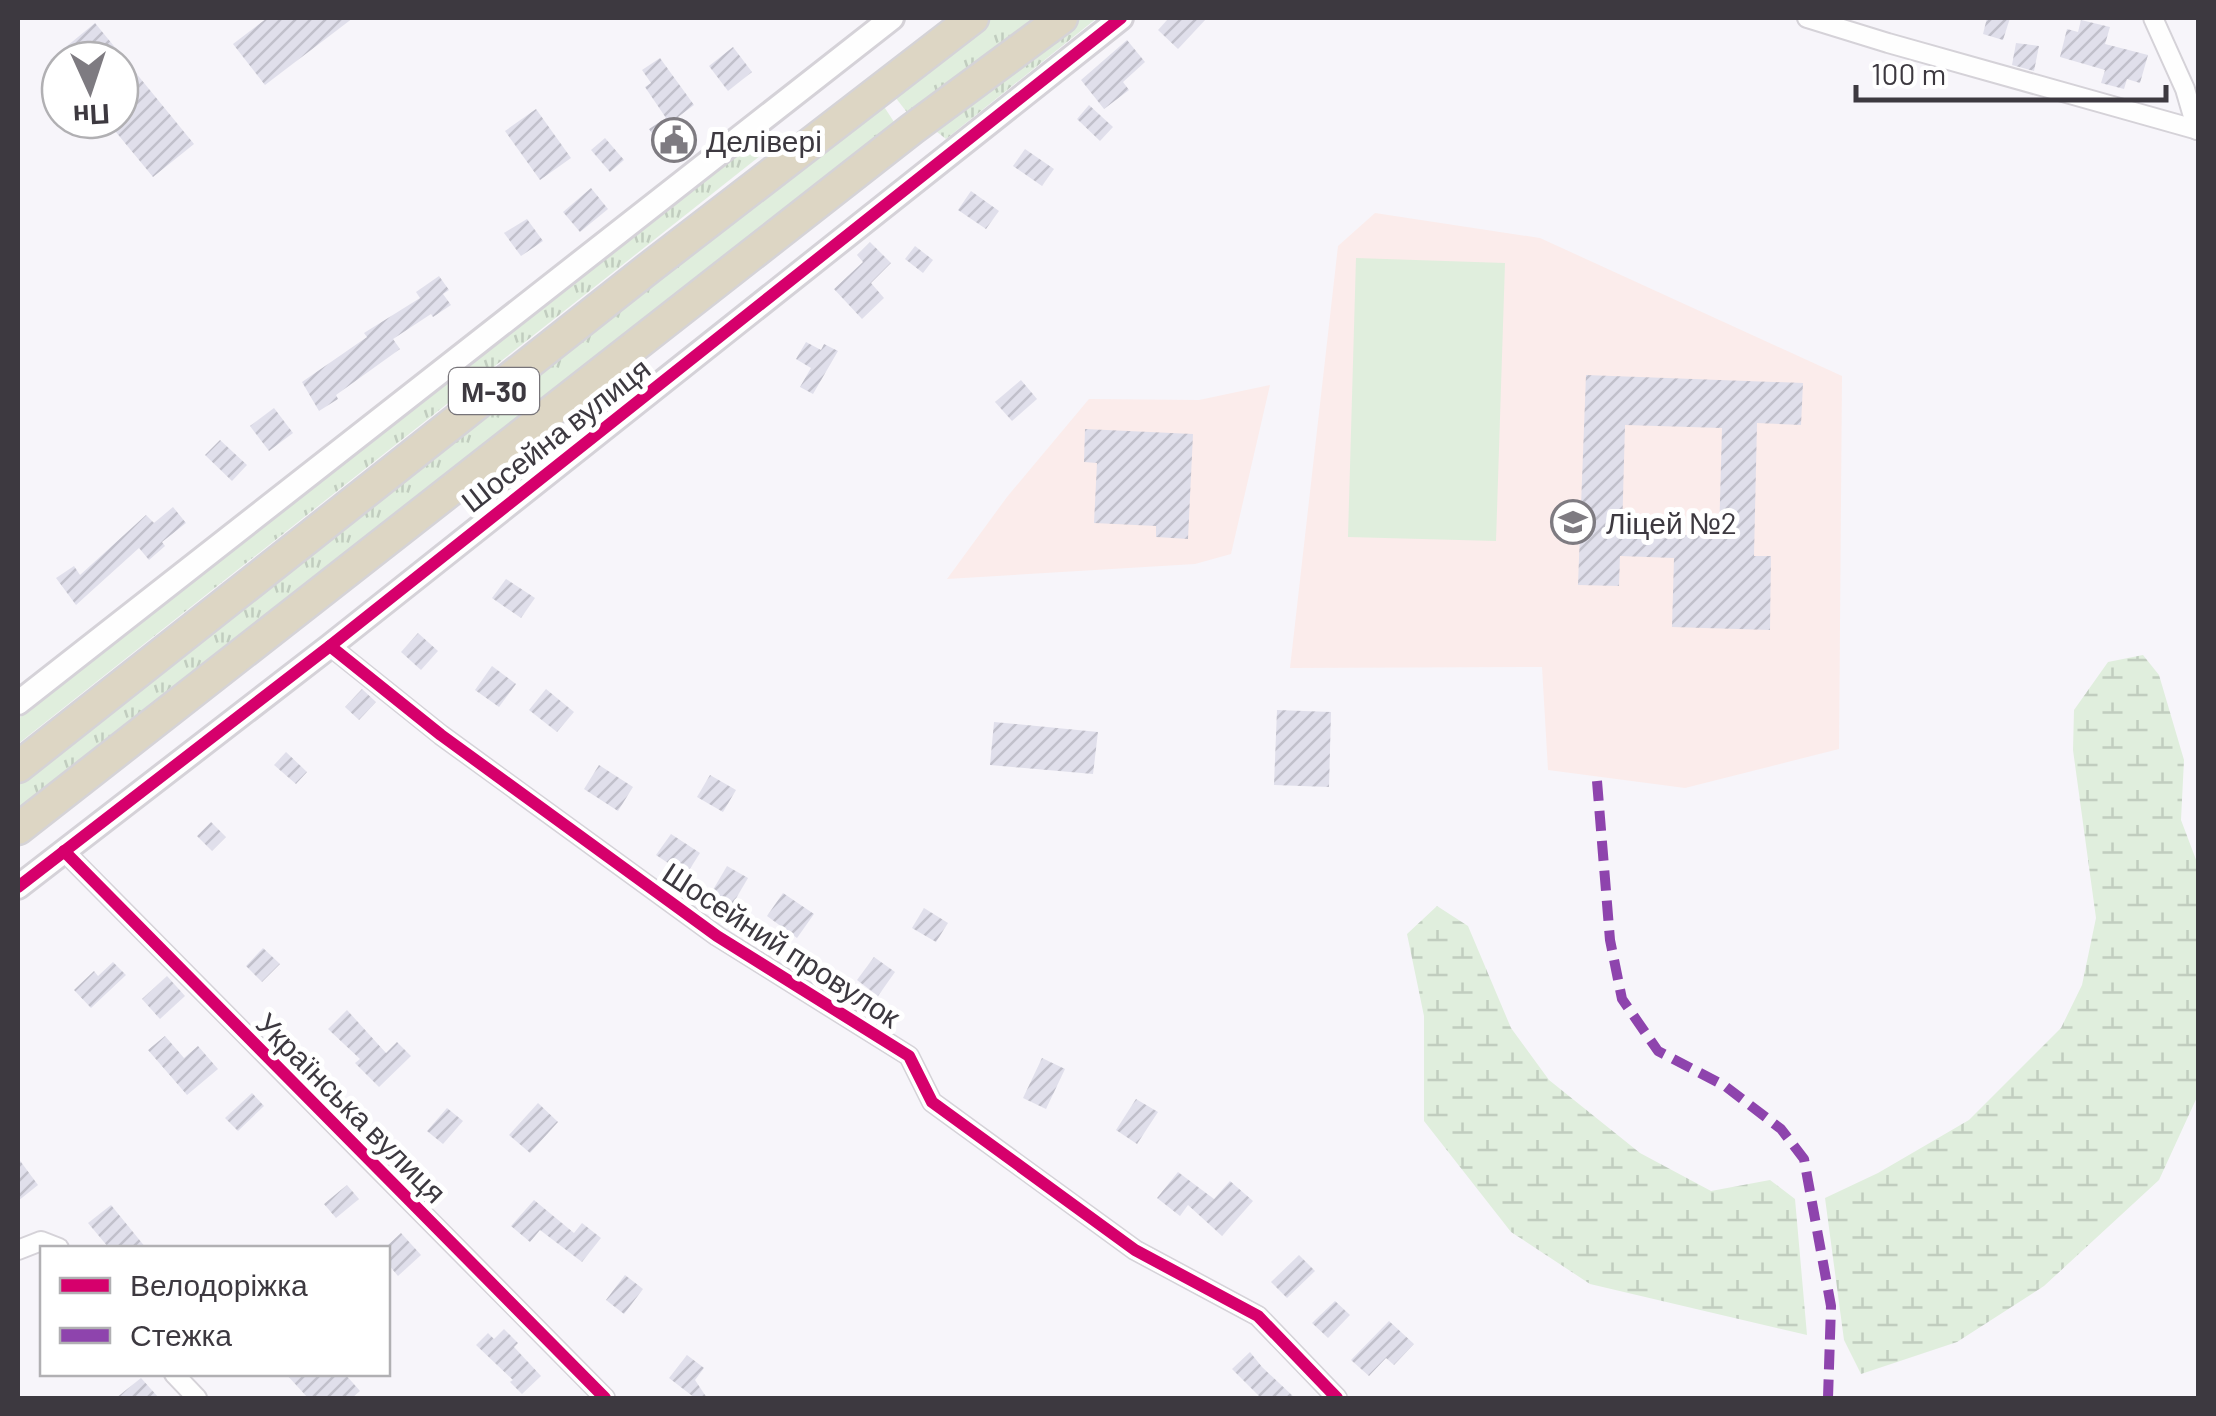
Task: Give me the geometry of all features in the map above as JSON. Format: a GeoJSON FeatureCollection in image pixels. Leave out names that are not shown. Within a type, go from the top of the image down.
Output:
{"type":"FeatureCollection","features":[{"type":"Feature","properties":{"kind":"highway","name":"М-30"},"geometry":{"type":"LineString","coordinates":[[18,766],[973,18]]}},
{"type":"Feature","properties":{"kind":"highway","name":"М-30"},"geometry":{"type":"LineString","coordinates":[[18,829],[912,129],[1062,18]]}},
{"type":"Feature","properties":{"kind":"street"},"geometry":{"type":"LineString","coordinates":[[18,703],[892,18]]}},
{"type":"Feature","properties":{"kind":"street","name":"Шосейна вулиця"},"geometry":{"type":"LineString","coordinates":[[18,887],[330,646],[1121,18]]}},
{"type":"Feature","properties":{"kind":"street"},"geometry":{"type":"LineString","coordinates":[[1807,18],[2198,130]]}},
{"type":"Feature","properties":{"kind":"street"},"geometry":{"type":"LineString","coordinates":[[2153,18],[2185,89],[2198,130]]}},
{"type":"Feature","properties":{"kind":"street","name":"Шосейний провулок"},"geometry":{"type":"LineString","coordinates":[[330,646],[441,736],[717,936],[909,1056],[932,1102],[1135,1250],[1258,1316],[1337,1398]]}},
{"type":"Feature","properties":{"kind":"street","name":"Українська вулиця"},"geometry":{"type":"LineString","coordinates":[[64,851],[604,1398]]}},
{"type":"Feature","properties":{"kind":"street"},"geometry":{"type":"LineString","coordinates":[[18,1250],[41,1241],[54,1246]]}},
{"type":"Feature","properties":{"kind":"street"},"geometry":{"type":"LineString","coordinates":[[176,1376],[197,1398]]}},
{"type":"Feature","properties":{"kind":"shaded area","name":"Ліцей №2"},"geometry":{"type":"Polygon","coordinates":[[[1375,213],[1540,238],[1842,376],[1839,749],[1685,788],[1548,770],[1542,667],[1290,668],[1338,246],[1375,213]]]}},
{"type":"Feature","properties":{"kind":"shaded area"},"geometry":{"type":"Polygon","coordinates":[[[1270,385],[1231,554],[1195,564],[947,579],[1007,497],[1089,399],[1199,400],[1270,385]]]}},
{"type":"Feature","properties":{"kind":"green space"},"geometry":{"type":"Polygon","coordinates":[[[992,18],[1034,18],[909,115],[892,93],[992,18]]]}},
{"type":"Feature","properties":{"kind":"green space"},"geometry":{"type":"Polygon","coordinates":[[[1075,18],[1097,18],[946,139],[932,128],[1075,18]]]}},
{"type":"Feature","properties":{"kind":"green space"},"geometry":{"type":"Polygon","coordinates":[[[881,102],[896,125],[18,816],[18,785],[881,102]]]}},
{"type":"Feature","properties":{"kind":"green space"},"geometry":{"type":"Polygon","coordinates":[[[780,140],[18,744],[18,719],[740,150],[780,140]]]}},
{"type":"Feature","properties":{"kind":"green space"},"geometry":{"type":"Polygon","coordinates":[[[1356,258],[1505,263],[1496,541],[1348,537],[1356,258]]]}},
{"type":"Feature","properties":{"kind":"green space"},"geometry":{"type":"Polygon","coordinates":[[[2143,655],[2159,675],[2184,760],[2181,820],[2198,865],[2198,1095],[2159,1180],[2044,1286],[1957,1342],[1861,1374],[1844,1340],[1825,1198],[1878,1173],[1969,1120],[2061,1028],[2082,985],[2096,918],[2073,750],[2074,710],[2108,662],[2143,655]]]}},
{"type":"Feature","properties":{"kind":"green space"},"geometry":{"type":"Polygon","coordinates":[[[1437,906],[1468,926],[1511,1028],[1549,1080],[1640,1153],[1711,1191],[1770,1180],[1795,1199],[1807,1335],[1590,1284],[1511,1232],[1424,1121],[1424,1016],[1407,934],[1437,906]]]}},
{"type":"Feature","properties":{"kind":"building"},"geometry":{"type":"Polygon","coordinates":[[[267,18],[353,18],[265,85],[233,44],[267,18]]]}},
{"type":"Feature","properties":{"kind":"building"},"geometry":{"type":"Polygon","coordinates":[[[1169,18],[1207,18],[1178,49],[1158,30],[1169,18]]]}},
{"type":"Feature","properties":{"kind":"building"},"geometry":{"type":"Polygon","coordinates":[[[1987,18],[2010,18],[2003,40],[1983,34],[1987,18]]]}},
{"type":"Feature","properties":{"kind":"building"},"geometry":{"type":"Polygon","coordinates":[[[2081,20],[2110,27],[2105,44],[2148,55],[2140,83],[2127,79],[2124,89],[2101,83],[2105,70],[2060,57],[2067,29],[2078,32],[2081,20]]]}},
{"type":"Feature","properties":{"kind":"building"},"geometry":{"type":"Polygon","coordinates":[[[95,23],[109,40],[74,40],[95,23]]]}},
{"type":"Feature","properties":{"kind":"building"},"geometry":{"type":"Polygon","coordinates":[[[1127,40],[1145,62],[1123,82],[1129,90],[1104,109],[1081,80],[1127,40]]]}},
{"type":"Feature","properties":{"kind":"building"},"geometry":{"type":"Polygon","coordinates":[[[2016,43],[2039,46],[2034,71],[2012,65],[2016,43]]]}},
{"type":"Feature","properties":{"kind":"building"},"geometry":{"type":"Polygon","coordinates":[[[733,47],[752,72],[728,91],[709,66],[733,47]]]}},
{"type":"Feature","properties":{"kind":"building"},"geometry":{"type":"Polygon","coordinates":[[[660,58],[694,105],[678,117],[693,139],[668,157],[649,129],[666,118],[645,87],[651,83],[642,70],[660,58]]]}},
{"type":"Feature","properties":{"kind":"building"},"geometry":{"type":"Polygon","coordinates":[[[140,78],[194,144],[153,177],[122,140],[140,140],[140,78]]]}},
{"type":"Feature","properties":{"kind":"building"},"geometry":{"type":"Polygon","coordinates":[[[1089,105],[1113,127],[1100,141],[1077,119],[1089,105]]]}},
{"type":"Feature","properties":{"kind":"building"},"geometry":{"type":"Polygon","coordinates":[[[536,109],[571,158],[540,180],[505,131],[536,109]]]}},
{"type":"Feature","properties":{"kind":"building"},"geometry":{"type":"Polygon","coordinates":[[[605,138],[624,160],[610,172],[591,150],[605,138]]]}},
{"type":"Feature","properties":{"kind":"building"},"geometry":{"type":"Polygon","coordinates":[[[1025,149],[1054,169],[1042,186],[1013,166],[1025,149]]]}},
{"type":"Feature","properties":{"kind":"building"},"geometry":{"type":"Polygon","coordinates":[[[591,188],[608,209],[580,232],[563,212],[591,188]]]}},
{"type":"Feature","properties":{"kind":"building"},"geometry":{"type":"Polygon","coordinates":[[[971,191],[999,211],[986,229],[958,210],[971,191]]]}},
{"type":"Feature","properties":{"kind":"building"},"geometry":{"type":"Polygon","coordinates":[[[527,219],[543,241],[521,256],[504,233],[527,219]]]}},
{"type":"Feature","properties":{"kind":"building"},"geometry":{"type":"Polygon","coordinates":[[[870,242],[891,263],[871,283],[884,298],[862,319],[834,289],[863,262],[857,255],[870,242]]]}},
{"type":"Feature","properties":{"kind":"building"},"geometry":{"type":"Polygon","coordinates":[[[915,246],[933,260],[923,273],[905,259],[915,246]]]}},
{"type":"Feature","properties":{"kind":"building"},"geometry":{"type":"Polygon","coordinates":[[[439,276],[449,290],[443,294],[451,305],[393,339],[400,349],[319,411],[302,382],[367,337],[364,333],[420,298],[416,292],[439,276]]]}},
{"type":"Feature","properties":{"kind":"building"},"geometry":{"type":"Polygon","coordinates":[[[806,342],[821,350],[824,344],[838,351],[813,394],[800,387],[811,368],[796,359],[806,342]]]}},
{"type":"Feature","properties":{"kind":"building"},"geometry":{"type":"Polygon","coordinates":[[[1586,375],[1803,383],[1801,425],[1757,423],[1754,556],[1771,556],[1770,630],[1672,627],[1674,558],[1620,556],[1619,586],[1578,585],[1586,375]],[[1625,425],[1622,533],[1719,536],[1722,428],[1625,425]]]}},
{"type":"Feature","properties":{"kind":"building"},"geometry":{"type":"Polygon","coordinates":[[[1021,380],[1037,399],[1012,421],[995,402],[1021,380]]]}},
{"type":"Feature","properties":{"kind":"building"},"geometry":{"type":"Polygon","coordinates":[[[274,408],[293,433],[269,451],[250,426],[274,408]]]}},
{"type":"Feature","properties":{"kind":"building"},"geometry":{"type":"Polygon","coordinates":[[[1085,429],[1193,434],[1188,539],[1156,537],[1156,526],[1094,523],[1097,463],[1084,462],[1085,429]]]}},
{"type":"Feature","properties":{"kind":"building"},"geometry":{"type":"Polygon","coordinates":[[[220,440],[247,465],[232,481],[205,455],[220,440]]]}},
{"type":"Feature","properties":{"kind":"building"},"geometry":{"type":"Polygon","coordinates":[[[173,507],[186,523],[162,542],[165,546],[149,560],[139,548],[76,605],[56,578],[74,566],[80,575],[146,515],[154,523],[173,507]]]}},
{"type":"Feature","properties":{"kind":"building"},"geometry":{"type":"Polygon","coordinates":[[[506,579],[535,598],[521,618],[492,598],[506,579]]]}},
{"type":"Feature","properties":{"kind":"building"},"geometry":{"type":"Polygon","coordinates":[[[418,633],[438,651],[421,670],[401,652],[418,633]]]}},
{"type":"Feature","properties":{"kind":"building"},"geometry":{"type":"Polygon","coordinates":[[[492,666],[516,684],[499,707],[475,690],[492,666]]]}},
{"type":"Feature","properties":{"kind":"building"},"geometry":{"type":"Polygon","coordinates":[[[362,689],[376,702],[359,720],[345,707],[362,689]]]}},
{"type":"Feature","properties":{"kind":"building"},"geometry":{"type":"Polygon","coordinates":[[[546,689],[574,712],[557,732],[529,710],[546,689]]]}},
{"type":"Feature","properties":{"kind":"building"},"geometry":{"type":"Polygon","coordinates":[[[1277,710],[1331,712],[1329,787],[1274,785],[1277,710]]]}},
{"type":"Feature","properties":{"kind":"building"},"geometry":{"type":"Polygon","coordinates":[[[994,722],[1098,732],[1093,774],[990,765],[994,722]]]}},
{"type":"Feature","properties":{"kind":"building"},"geometry":{"type":"Polygon","coordinates":[[[286,752],[307,772],[296,784],[274,765],[286,752]]]}},
{"type":"Feature","properties":{"kind":"building"},"geometry":{"type":"Polygon","coordinates":[[[599,765],[633,787],[618,811],[584,789],[599,765]]]}},
{"type":"Feature","properties":{"kind":"building"},"geometry":{"type":"Polygon","coordinates":[[[710,775],[736,790],[723,812],[697,797],[710,775]]]}},
{"type":"Feature","properties":{"kind":"building"},"geometry":{"type":"Polygon","coordinates":[[[211,822],[226,837],[212,851],[197,836],[211,822]]]}},
{"type":"Feature","properties":{"kind":"building"},"geometry":{"type":"Polygon","coordinates":[[[671,834],[700,853],[686,875],[656,855],[671,834]]]}},
{"type":"Feature","properties":{"kind":"building"},"geometry":{"type":"Polygon","coordinates":[[[727,866],[748,878],[728,912],[707,900],[727,866]]]}},
{"type":"Feature","properties":{"kind":"building"},"geometry":{"type":"Polygon","coordinates":[[[783,893],[814,914],[797,938],[767,916],[783,893]]]}},
{"type":"Feature","properties":{"kind":"building"},"geometry":{"type":"Polygon","coordinates":[[[924,908],[948,923],[936,942],[912,928],[924,908]]]}},
{"type":"Feature","properties":{"kind":"building"},"geometry":{"type":"Polygon","coordinates":[[[263,948],[280,964],[262,982],[246,966],[263,948]]]}},
{"type":"Feature","properties":{"kind":"building"},"geometry":{"type":"Polygon","coordinates":[[[874,957],[895,972],[878,996],[857,980],[874,957]]]}},
{"type":"Feature","properties":{"kind":"building"},"geometry":{"type":"Polygon","coordinates":[[[113,962],[126,975],[91,1008],[74,990],[94,971],[98,976],[113,962]]]}},
{"type":"Feature","properties":{"kind":"building"},"geometry":{"type":"Polygon","coordinates":[[[167,976],[185,996],[160,1019],[142,999],[167,976]]]}},
{"type":"Feature","properties":{"kind":"building"},"geometry":{"type":"Polygon","coordinates":[[[347,1010],[386,1053],[397,1042],[411,1056],[379,1087],[355,1063],[360,1059],[328,1029],[347,1010]]]}},
{"type":"Feature","properties":{"kind":"building"},"geometry":{"type":"Polygon","coordinates":[[[165,1036],[184,1058],[198,1046],[218,1069],[187,1095],[148,1050],[165,1036]]]}},
{"type":"Feature","properties":{"kind":"building"},"geometry":{"type":"Polygon","coordinates":[[[1042,1058],[1065,1069],[1046,1109],[1023,1098],[1042,1058]]]}},
{"type":"Feature","properties":{"kind":"building"},"geometry":{"type":"Polygon","coordinates":[[[252,1093],[264,1106],[238,1131],[225,1118],[252,1093]]]}},
{"type":"Feature","properties":{"kind":"building"},"geometry":{"type":"Polygon","coordinates":[[[1136,1099],[1158,1112],[1137,1144],[1116,1130],[1136,1099]]]}},
{"type":"Feature","properties":{"kind":"building"},"geometry":{"type":"Polygon","coordinates":[[[538,1103],[558,1122],[530,1153],[509,1135],[538,1103]]]}},
{"type":"Feature","properties":{"kind":"building"},"geometry":{"type":"Polygon","coordinates":[[[447,1108],[463,1121],[443,1144],[427,1131],[447,1108]]]}},
{"type":"Feature","properties":{"kind":"building"},"geometry":{"type":"Polygon","coordinates":[[[18,1158],[38,1185],[18,1201],[18,1158]]]}},
{"type":"Feature","properties":{"kind":"building"},"geometry":{"type":"Polygon","coordinates":[[[1178,1172],[1214,1199],[1230,1181],[1253,1201],[1222,1236],[1188,1205],[1180,1216],[1157,1198],[1178,1172]]]}},
{"type":"Feature","properties":{"kind":"building"},"geometry":{"type":"Polygon","coordinates":[[[347,1185],[359,1199],[336,1218],[324,1204],[347,1185]]]}},
{"type":"Feature","properties":{"kind":"building"},"geometry":{"type":"Polygon","coordinates":[[[534,1200],[574,1233],[582,1223],[601,1238],[582,1262],[540,1230],[530,1242],[511,1226],[534,1200]]]}},
{"type":"Feature","properties":{"kind":"building"},"geometry":{"type":"Polygon","coordinates":[[[111,1205],[144,1246],[107,1246],[88,1223],[111,1205]]]}},
{"type":"Feature","properties":{"kind":"building"},"geometry":{"type":"Polygon","coordinates":[[[401,1233],[421,1255],[398,1276],[390,1266],[388,1245],[401,1233]]]}},
{"type":"Feature","properties":{"kind":"building"},"geometry":{"type":"Polygon","coordinates":[[[1299,1255],[1315,1271],[1287,1298],[1271,1282],[1299,1255]]]}},
{"type":"Feature","properties":{"kind":"building"},"geometry":{"type":"Polygon","coordinates":[[[625,1275],[643,1289],[624,1314],[606,1300],[625,1275]]]}},
{"type":"Feature","properties":{"kind":"building"},"geometry":{"type":"Polygon","coordinates":[[[1335,1301],[1350,1315],[1328,1338],[1312,1323],[1335,1301]]]}},
{"type":"Feature","properties":{"kind":"building"},"geometry":{"type":"Polygon","coordinates":[[[1389,1321],[1414,1344],[1394,1365],[1386,1358],[1369,1376],[1351,1360],[1389,1321]]]}},
{"type":"Feature","properties":{"kind":"building"},"geometry":{"type":"Polygon","coordinates":[[[504,1329],[518,1343],[514,1347],[541,1376],[522,1394],[510,1382],[513,1380],[476,1345],[488,1333],[494,1339],[504,1329]]]}},
{"type":"Feature","properties":{"kind":"building"},"geometry":{"type":"Polygon","coordinates":[[[1250,1352],[1295,1398],[1261,1398],[1232,1369],[1250,1352]]]}},
{"type":"Feature","properties":{"kind":"building"},"geometry":{"type":"Polygon","coordinates":[[[687,1355],[704,1368],[695,1380],[707,1398],[695,1398],[669,1378],[687,1355]]]}},
{"type":"Feature","properties":{"kind":"building"},"geometry":{"type":"Polygon","coordinates":[[[288,1376],[347,1376],[360,1391],[352,1398],[308,1398],[288,1376]]]}},
{"type":"Feature","properties":{"kind":"building"},"geometry":{"type":"Polygon","coordinates":[[[141,1378],[159,1398],[116,1398],[141,1378]]]}},
{"type":"Feature","properties":{"kind":"marked path"},"geometry":{"type":"LineString","coordinates":[[1597,781],[1610,940],[1622,999],[1658,1051],[1725,1086],[1781,1129],[1804,1159],[1831,1306],[1828,1398]]}},
{"type":"Feature","properties":{"kind":"cycle path"},"geometry":{"type":"LineString","coordinates":[[18,887],[330,646],[1121,18]]}},
{"type":"Feature","properties":{"kind":"cycle path"},"geometry":{"type":"LineString","coordinates":[[330,646],[441,735],[717,936],[909,1056],[932,1102],[1135,1250],[1258,1316],[1337,1398]]}},
{"type":"Feature","properties":{"kind":"cycle path"},"geometry":{"type":"LineString","coordinates":[[64,851],[605,1398]]}},
{"type":"Feature","properties":{"kind":"place","name":"Делівері"},"geometry":{"type":"Point","coordinates":[674,140]}},
{"type":"Feature","properties":{"kind":"place","name":"Ліцей №2"},"geometry":{"type":"Point","coordinates":[1573,522]}}]}
